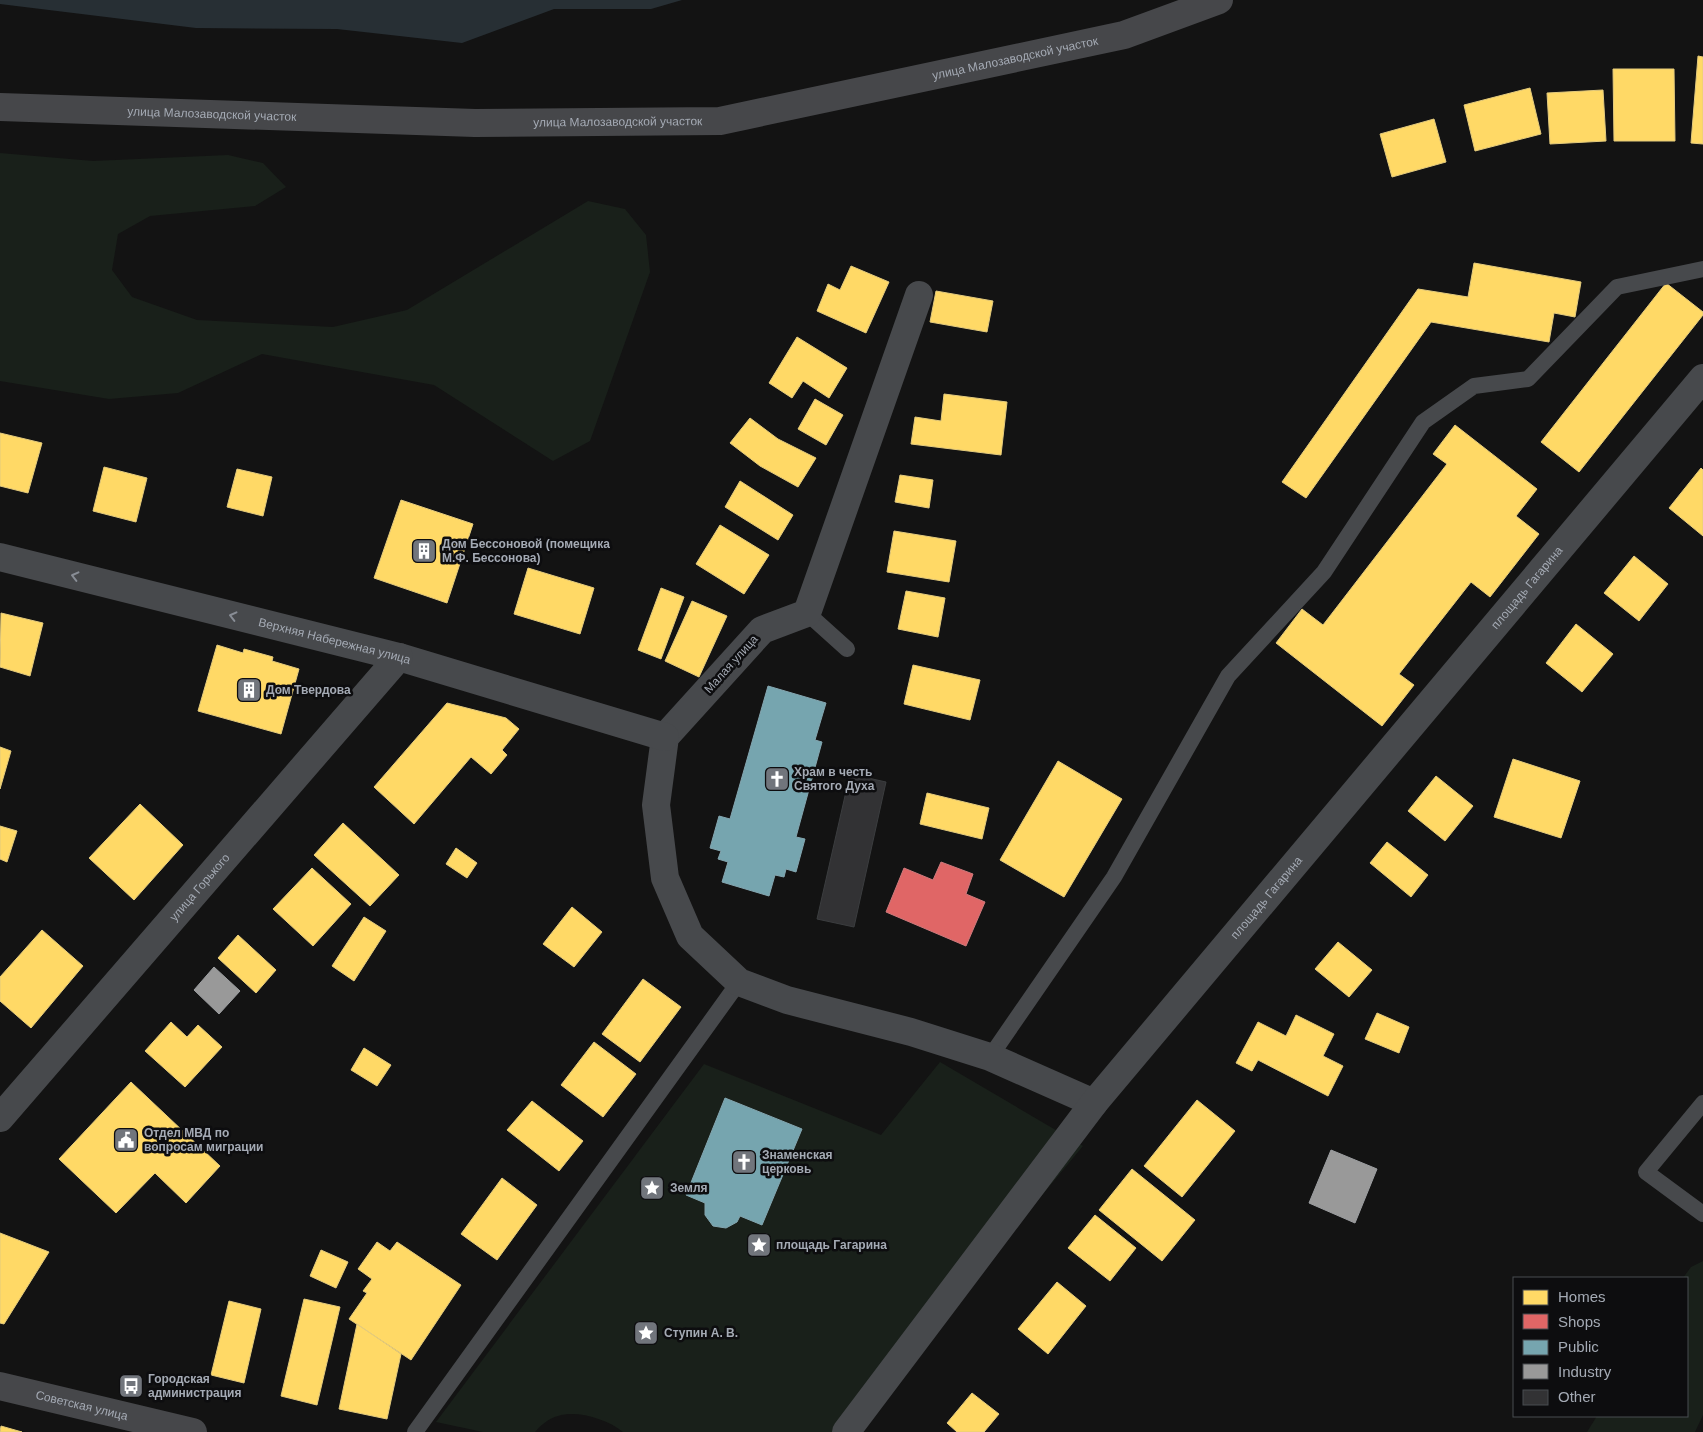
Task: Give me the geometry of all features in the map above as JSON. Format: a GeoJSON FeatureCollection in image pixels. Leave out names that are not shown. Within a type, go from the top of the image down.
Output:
{"type":"FeatureCollection","features":[{"type":"Feature","properties":{"kind":"street","name":"улица Малозаводской участок"},"geometry":{"type":"LineString","coordinates":[[0,107],[475,123],[720,121],[1124,35],[1220,0]]}},
{"type":"Feature","properties":{"kind":"street"},"geometry":{"type":"LineString","coordinates":[[807,613],[919,295]]}},
{"type":"Feature","properties":{"kind":"street","name":"площадь Гагарина"},"geometry":{"type":"LineString","coordinates":[[846,1432],[1094,1103],[1703,378]]}},
{"type":"Feature","properties":{"kind":"street","name":"Верхняя Набережная улица"},"geometry":{"type":"LineString","coordinates":[[0,557],[399,658],[665,737]]}},
{"type":"Feature","properties":{"kind":"street","name":"Малая улица"},"geometry":{"type":"LineString","coordinates":[[665,737],[762,630],[807,613]]}},
{"type":"Feature","properties":{"kind":"street","name":"улица Горького"},"geometry":{"type":"LineString","coordinates":[[0,1118],[399,658]]}},
{"type":"Feature","properties":{"kind":"street"},"geometry":{"type":"LineString","coordinates":[[665,737],[656,805],[665,878],[690,936],[739,982],[787,1000],[911,1032],[990,1057],[1094,1103]]}},
{"type":"Feature","properties":{"kind":"street","name":"Советская улица"},"geometry":{"type":"LineString","coordinates":[[0,1386],[193,1432]]}},
{"type":"Feature","properties":{"kind":"lane"},"geometry":{"type":"LineString","coordinates":[[990,1057],[1114,877],[1228,676],[1324,572],[1424,422],[1474,386],[1528,379],[1617,287],[1703,269]]}},
{"type":"Feature","properties":{"kind":"lane"},"geometry":{"type":"LineString","coordinates":[[807,613],[847,649]]}},
{"type":"Feature","properties":{"kind":"lane"},"geometry":{"type":"LineString","coordinates":[[415,1432],[739,982]]}},
{"type":"Feature","properties":{"kind":"lane"},"geometry":{"type":"LineString","coordinates":[[1703,1103],[1646,1172],[1703,1214]]}},
{"type":"Feature","properties":{"kind":"shaded area"},"geometry":{"type":"Polygon","coordinates":[[[0,0],[682,0],[651,9],[554,9],[462,43],[337,29],[196,28],[0,4],[0,0]]]}},
{"type":"Feature","properties":{"kind":"shaded area"},"geometry":{"type":"Polygon","coordinates":[[[0,153],[93,161],[228,155],[263,163],[286,187],[255,206],[150,216],[118,234],[112,270],[132,297],[197,320],[333,327],[407,310],[588,201],[625,209],[646,235],[650,272],[590,441],[553,461],[434,385],[262,354],[178,393],[109,399],[0,381],[0,153]]]}},
{"type":"Feature","properties":{"kind":"shaded area","name":"площадь Гагарина"},"geometry":{"type":"Polygon","coordinates":[[[940,1062],[1083,1146],[845,1432],[623,1432],[609,1423],[592,1417],[574,1414],[566,1414],[551,1419],[535,1432],[483,1432],[436,1422],[704,1064],[881,1135],[940,1062]]]}},
{"type":"Feature","properties":{"kind":"shaded area"},"geometry":{"type":"Polygon","coordinates":[[[1703,1261],[1703,1415],[1695,1432],[1587,1432],[1596,1417],[1688,1417],[1688,1277],[1684,1277],[1691,1267],[1703,1261]]]}},
{"type":"Feature","properties":{"kind":"building: Homes"},"geometry":{"type":"Polygon","coordinates":[[[1698,56],[1703,57],[1703,144],[1691,143],[1698,56]]]}},
{"type":"Feature","properties":{"kind":"building: Homes"},"geometry":{"type":"Polygon","coordinates":[[[1613,69],[1674,69],[1675,141],[1614,141],[1613,69]]]}},
{"type":"Feature","properties":{"kind":"building: Homes"},"geometry":{"type":"Polygon","coordinates":[[[1530,88],[1541,134],[1475,151],[1464,105],[1530,88]]]}},
{"type":"Feature","properties":{"kind":"building: Homes"},"geometry":{"type":"Polygon","coordinates":[[[1603,90],[1606,141],[1550,144],[1547,93],[1603,90]]]}},
{"type":"Feature","properties":{"kind":"building: Homes"},"geometry":{"type":"Polygon","coordinates":[[[1434,119],[1446,162],[1392,177],[1380,134],[1434,119]]]}},
{"type":"Feature","properties":{"kind":"building: Homes"},"geometry":{"type":"Polygon","coordinates":[[[1474,263],[1581,282],[1575,317],[1554,313],[1549,342],[1431,322],[1306,498],[1282,482],[1418,289],[1468,297],[1474,263]]]}},
{"type":"Feature","properties":{"kind":"building: Homes"},"geometry":{"type":"Polygon","coordinates":[[[851,266],[889,282],[866,333],[817,311],[828,284],[840,290],[851,266]]]}},
{"type":"Feature","properties":{"kind":"building: Homes"},"geometry":{"type":"Polygon","coordinates":[[[1666,283],[1703,312],[1703,315],[1579,472],[1541,442],[1666,283]]]}},
{"type":"Feature","properties":{"kind":"building: Homes"},"geometry":{"type":"Polygon","coordinates":[[[936,291],[993,301],[987,332],[930,322],[936,291]]]}},
{"type":"Feature","properties":{"kind":"building: Homes"},"geometry":{"type":"Polygon","coordinates":[[[797,337],[847,368],[829,398],[803,381],[792,398],[769,383],[797,337]]]}},
{"type":"Feature","properties":{"kind":"building: Homes"},"geometry":{"type":"Polygon","coordinates":[[[944,394],[1007,402],[1001,455],[911,444],[915,417],[941,421],[944,394]]]}},
{"type":"Feature","properties":{"kind":"building: Homes"},"geometry":{"type":"Polygon","coordinates":[[[815,399],[843,415],[826,445],[798,429],[815,399]]]}},
{"type":"Feature","properties":{"kind":"building: Homes"},"geometry":{"type":"Polygon","coordinates":[[[750,418],[778,439],[816,458],[798,487],[760,466],[730,443],[750,418]]]}},
{"type":"Feature","properties":{"kind":"building: Homes"},"geometry":{"type":"Polygon","coordinates":[[[1455,425],[1537,489],[1516,516],[1539,534],[1490,597],[1471,582],[1399,674],[1414,685],[1382,726],[1276,643],[1302,609],[1323,625],[1447,464],[1433,454],[1455,425]]]}},
{"type":"Feature","properties":{"kind":"building: Homes"},"geometry":{"type":"Polygon","coordinates":[[[0,433],[42,443],[28,493],[0,486],[0,433]]]}},
{"type":"Feature","properties":{"kind":"building: Homes"},"geometry":{"type":"Polygon","coordinates":[[[104,467],[147,478],[136,522],[93,511],[104,467]]]}},
{"type":"Feature","properties":{"kind":"building: Homes"},"geometry":{"type":"Polygon","coordinates":[[[1701,468],[1703,470],[1703,536],[1669,508],[1701,468]]]}},
{"type":"Feature","properties":{"kind":"building: Homes"},"geometry":{"type":"Polygon","coordinates":[[[237,469],[272,477],[263,516],[227,507],[237,469]]]}},
{"type":"Feature","properties":{"kind":"building: Homes"},"geometry":{"type":"Polygon","coordinates":[[[900,475],[933,480],[929,508],[895,502],[900,475]]]}},
{"type":"Feature","properties":{"kind":"building: Homes"},"geometry":{"type":"Polygon","coordinates":[[[740,481],[793,515],[778,540],[725,507],[740,481]]]}},
{"type":"Feature","properties":{"kind":"building: Homes","name":"Дом Бессоновой (помещика М.Ф. Бессонова)"},"geometry":{"type":"Polygon","coordinates":[[[401,500],[473,524],[447,603],[374,578],[401,500]]]}},
{"type":"Feature","properties":{"kind":"building: Homes"},"geometry":{"type":"Polygon","coordinates":[[[720,525],[769,555],[744,594],[696,564],[720,525]]]}},
{"type":"Feature","properties":{"kind":"building: Homes"},"geometry":{"type":"Polygon","coordinates":[[[894,531],[956,541],[949,582],[887,572],[894,531]]]}},
{"type":"Feature","properties":{"kind":"building: Homes"},"geometry":{"type":"Polygon","coordinates":[[[1634,556],[1668,584],[1639,621],[1604,593],[1634,556]]]}},
{"type":"Feature","properties":{"kind":"building: Homes"},"geometry":{"type":"Polygon","coordinates":[[[528,568],[594,588],[580,634],[514,614],[528,568]]]}},
{"type":"Feature","properties":{"kind":"building: Homes"},"geometry":{"type":"Polygon","coordinates":[[[661,588],[684,597],[661,659],[638,650],[661,588]]]}},
{"type":"Feature","properties":{"kind":"building: Homes"},"geometry":{"type":"Polygon","coordinates":[[[906,591],[945,598],[938,637],[898,629],[906,591]]]}},
{"type":"Feature","properties":{"kind":"building: Homes"},"geometry":{"type":"Polygon","coordinates":[[[692,601],[727,616],[699,677],[665,661],[692,601]]]}},
{"type":"Feature","properties":{"kind":"building: Homes"},"geometry":{"type":"Polygon","coordinates":[[[1,613],[43,623],[30,676],[0,667],[1,613]]]}},
{"type":"Feature","properties":{"kind":"building: Homes"},"geometry":{"type":"Polygon","coordinates":[[[1576,624],[1613,654],[1582,692],[1546,663],[1576,624]]]}},
{"type":"Feature","properties":{"kind":"building: Homes","name":"Дом Твердова"},"geometry":{"type":"Polygon","coordinates":[[[217,645],[243,653],[244,649],[273,657],[272,661],[299,669],[281,734],[198,711],[217,645]]]}},
{"type":"Feature","properties":{"kind":"building: Homes"},"geometry":{"type":"Polygon","coordinates":[[[913,665],[980,680],[970,720],[904,704],[913,665]]]}},
{"type":"Feature","properties":{"kind":"building: Homes"},"geometry":{"type":"Polygon","coordinates":[[[447,703],[506,718],[519,729],[502,750],[507,755],[491,774],[471,757],[414,824],[374,787],[447,703]]]}},
{"type":"Feature","properties":{"kind":"building: Homes"},"geometry":{"type":"Polygon","coordinates":[[[0,747],[11,751],[0,789],[0,747]]]}},
{"type":"Feature","properties":{"kind":"building: Homes"},"geometry":{"type":"Polygon","coordinates":[[[1513,759],[1580,781],[1561,838],[1494,817],[1513,759]]]}},
{"type":"Feature","properties":{"kind":"building: Homes"},"geometry":{"type":"Polygon","coordinates":[[[1058,761],[1122,799],[1064,897],[1000,860],[1058,761]]]}},
{"type":"Feature","properties":{"kind":"building: Homes"},"geometry":{"type":"Polygon","coordinates":[[[1436,776],[1473,806],[1445,841],[1408,811],[1436,776]]]}},
{"type":"Feature","properties":{"kind":"building: Homes"},"geometry":{"type":"Polygon","coordinates":[[[927,793],[989,808],[982,839],[920,824],[927,793]]]}},
{"type":"Feature","properties":{"kind":"building: Homes"},"geometry":{"type":"Polygon","coordinates":[[[140,804],[183,845],[134,900],[89,858],[140,804]]]}},
{"type":"Feature","properties":{"kind":"building: Homes"},"geometry":{"type":"Polygon","coordinates":[[[343,823],[399,875],[370,906],[314,855],[343,823]]]}},
{"type":"Feature","properties":{"kind":"building: Homes"},"geometry":{"type":"Polygon","coordinates":[[[0,826],[17,831],[7,862],[0,859],[0,826]]]}},
{"type":"Feature","properties":{"kind":"building: Homes"},"geometry":{"type":"Polygon","coordinates":[[[1387,842],[1428,875],[1411,897],[1370,863],[1387,842]]]}},
{"type":"Feature","properties":{"kind":"building: Homes"},"geometry":{"type":"Polygon","coordinates":[[[456,848],[477,863],[467,878],[446,864],[456,848]]]}},
{"type":"Feature","properties":{"kind":"building: Homes"},"geometry":{"type":"Polygon","coordinates":[[[312,868],[351,904],[313,946],[273,909],[312,868]]]}},
{"type":"Feature","properties":{"kind":"building: Homes"},"geometry":{"type":"Polygon","coordinates":[[[572,907],[602,932],[574,967],[543,944],[572,907]]]}},
{"type":"Feature","properties":{"kind":"building: Homes"},"geometry":{"type":"Polygon","coordinates":[[[364,917],[386,931],[354,981],[332,966],[364,917]]]}},
{"type":"Feature","properties":{"kind":"building: Homes"},"geometry":{"type":"Polygon","coordinates":[[[42,930],[83,966],[31,1028],[0,1001],[0,977],[42,930]]]}},
{"type":"Feature","properties":{"kind":"building: Homes"},"geometry":{"type":"Polygon","coordinates":[[[238,935],[276,970],[256,993],[218,958],[238,935]]]}},
{"type":"Feature","properties":{"kind":"building: Homes"},"geometry":{"type":"Polygon","coordinates":[[[1338,942],[1372,970],[1349,997],[1315,969],[1338,942]]]}},
{"type":"Feature","properties":{"kind":"building: Homes"},"geometry":{"type":"Polygon","coordinates":[[[643,979],[681,1007],[640,1062],[602,1034],[643,979]]]}},
{"type":"Feature","properties":{"kind":"building: Homes"},"geometry":{"type":"Polygon","coordinates":[[[1377,1013],[1409,1027],[1399,1053],[1365,1039],[1377,1013]]]}},
{"type":"Feature","properties":{"kind":"building: Homes"},"geometry":{"type":"Polygon","coordinates":[[[1296,1015],[1334,1034],[1323,1056],[1343,1066],[1328,1096],[1258,1060],[1252,1071],[1236,1063],[1258,1022],[1286,1036],[1296,1015]]]}},
{"type":"Feature","properties":{"kind":"building: Homes"},"geometry":{"type":"Polygon","coordinates":[[[171,1022],[187,1037],[198,1025],[222,1047],[185,1087],[145,1051],[171,1022]]]}},
{"type":"Feature","properties":{"kind":"building: Homes"},"geometry":{"type":"Polygon","coordinates":[[[594,1042],[636,1074],[603,1117],[561,1085],[594,1042]]]}},
{"type":"Feature","properties":{"kind":"building: Homes"},"geometry":{"type":"Polygon","coordinates":[[[364,1048],[391,1065],[377,1086],[351,1070],[364,1048]]]}},
{"type":"Feature","properties":{"kind":"building: Homes"},"geometry":{"type":"Polygon","coordinates":[[[131,1082],[220,1166],[186,1203],[155,1173],[116,1213],[59,1159],[131,1082]]]}},
{"type":"Feature","properties":{"kind":"building: Homes"},"geometry":{"type":"Polygon","coordinates":[[[1197,1100],[1235,1131],[1182,1197],[1144,1166],[1197,1100]]]}},
{"type":"Feature","properties":{"kind":"building: Homes"},"geometry":{"type":"Polygon","coordinates":[[[532,1101],[583,1141],[559,1171],[507,1130],[532,1101]]]}},
{"type":"Feature","properties":{"kind":"building: Homes"},"geometry":{"type":"Polygon","coordinates":[[[1132,1169],[1195,1220],[1162,1261],[1099,1210],[1132,1169]]]}},
{"type":"Feature","properties":{"kind":"building: Homes"},"geometry":{"type":"Polygon","coordinates":[[[502,1178],[537,1205],[497,1260],[461,1234],[502,1178]]]}},
{"type":"Feature","properties":{"kind":"building: Homes"},"geometry":{"type":"Polygon","coordinates":[[[1095,1215],[1136,1248],[1110,1281],[1068,1248],[1095,1215]]]}},
{"type":"Feature","properties":{"kind":"building: Homes"},"geometry":{"type":"Polygon","coordinates":[[[0,1233],[49,1252],[4,1324],[0,1323],[0,1233]]]}},
{"type":"Feature","properties":{"kind":"building: Homes"},"geometry":{"type":"Polygon","coordinates":[[[377,1242],[390,1251],[397,1242],[461,1285],[411,1360],[349,1319],[367,1293],[363,1291],[372,1279],[358,1269],[377,1242]]]}},
{"type":"Feature","properties":{"kind":"building: Homes"},"geometry":{"type":"Polygon","coordinates":[[[321,1250],[348,1262],[336,1288],[310,1276],[321,1250]]]}},
{"type":"Feature","properties":{"kind":"building: Homes"},"geometry":{"type":"Polygon","coordinates":[[[1057,1282],[1086,1306],[1048,1354],[1018,1329],[1057,1282]]]}},
{"type":"Feature","properties":{"kind":"building: Homes"},"geometry":{"type":"Polygon","coordinates":[[[304,1299],[340,1307],[317,1405],[281,1396],[304,1299]]]}},
{"type":"Feature","properties":{"kind":"building: Homes"},"geometry":{"type":"Polygon","coordinates":[[[229,1301],[261,1309],[244,1383],[211,1375],[229,1301]]]}},
{"type":"Feature","properties":{"kind":"building: Homes"},"geometry":{"type":"Polygon","coordinates":[[[357,1324],[401,1354],[387,1419],[339,1409],[357,1324]]]}},
{"type":"Feature","properties":{"kind":"building: Homes"},"geometry":{"type":"Polygon","coordinates":[[[972,1393],[999,1414],[984,1432],[957,1432],[947,1423],[972,1393]]]}},
{"type":"Feature","properties":{"kind":"building: Homes"},"geometry":{"type":"Polygon","coordinates":[[[1,1426],[22,1432],[0,1432],[1,1426]]]}},
{"type":"Feature","properties":{"kind":"building: Shops"},"geometry":{"type":"Polygon","coordinates":[[[941,862],[973,874],[966,894],[985,902],[966,946],[886,912],[904,868],[933,880],[941,862]]]}},
{"type":"Feature","properties":{"kind":"building: Public","name":"Храм в честь Святого Духа"},"geometry":{"type":"Polygon","coordinates":[[[768,686],[826,703],[815,740],[822,742],[796,837],[805,839],[796,872],[786,869],[784,877],[775,875],[769,896],[722,882],[728,862],[718,859],[721,851],[710,848],[719,816],[730,819],[768,686]]]}},
{"type":"Feature","properties":{"kind":"building: Public","name":"Знаменская церковь"},"geometry":{"type":"Polygon","coordinates":[[[725,1098],[802,1129],[762,1225],[740,1216],[737,1222],[726,1228],[713,1226],[705,1215],[705,1203],[686,1195],[725,1098]]]}},
{"type":"Feature","properties":{"kind":"building: Industry"},"geometry":{"type":"Polygon","coordinates":[[[214,967],[240,991],[219,1014],[194,990],[214,967]]]}},
{"type":"Feature","properties":{"kind":"building: Industry"},"geometry":{"type":"Polygon","coordinates":[[[1331,1150],[1377,1169],[1355,1223],[1309,1203],[1331,1150]]]}},
{"type":"Feature","properties":{"kind":"building: Other"},"geometry":{"type":"Polygon","coordinates":[[[850,774],[886,782],[854,927],[817,919],[850,774]]]}},
{"type":"Feature","properties":{"kind":"place","name":"Дом Бессоновой (помещика М.Ф. Бессонова)"},"geometry":{"type":"Point","coordinates":[424,551]}},
{"type":"Feature","properties":{"kind":"place","name":"Дом Твердова"},"geometry":{"type":"Point","coordinates":[249,690]}},
{"type":"Feature","properties":{"kind":"place","name":"Храм в честь Святого Духа"},"geometry":{"type":"Point","coordinates":[777,779]}},
{"type":"Feature","properties":{"kind":"place","name":"Отдел МВД по вопросам миграции"},"geometry":{"type":"Point","coordinates":[126,1140]}},
{"type":"Feature","properties":{"kind":"place","name":"Знаменская церковь"},"geometry":{"type":"Point","coordinates":[744,1162]}},
{"type":"Feature","properties":{"kind":"place","name":"Земля"},"geometry":{"type":"Point","coordinates":[652,1188]}},
{"type":"Feature","properties":{"kind":"place","name":"площадь Гагарина"},"geometry":{"type":"Point","coordinates":[759,1245]}},
{"type":"Feature","properties":{"kind":"place","name":"Ступин А. В."},"geometry":{"type":"Point","coordinates":[646,1333]}},
{"type":"Feature","properties":{"kind":"place","name":"Городская администрация"},"geometry":{"type":"Point","coordinates":[131,1386]}}]}
